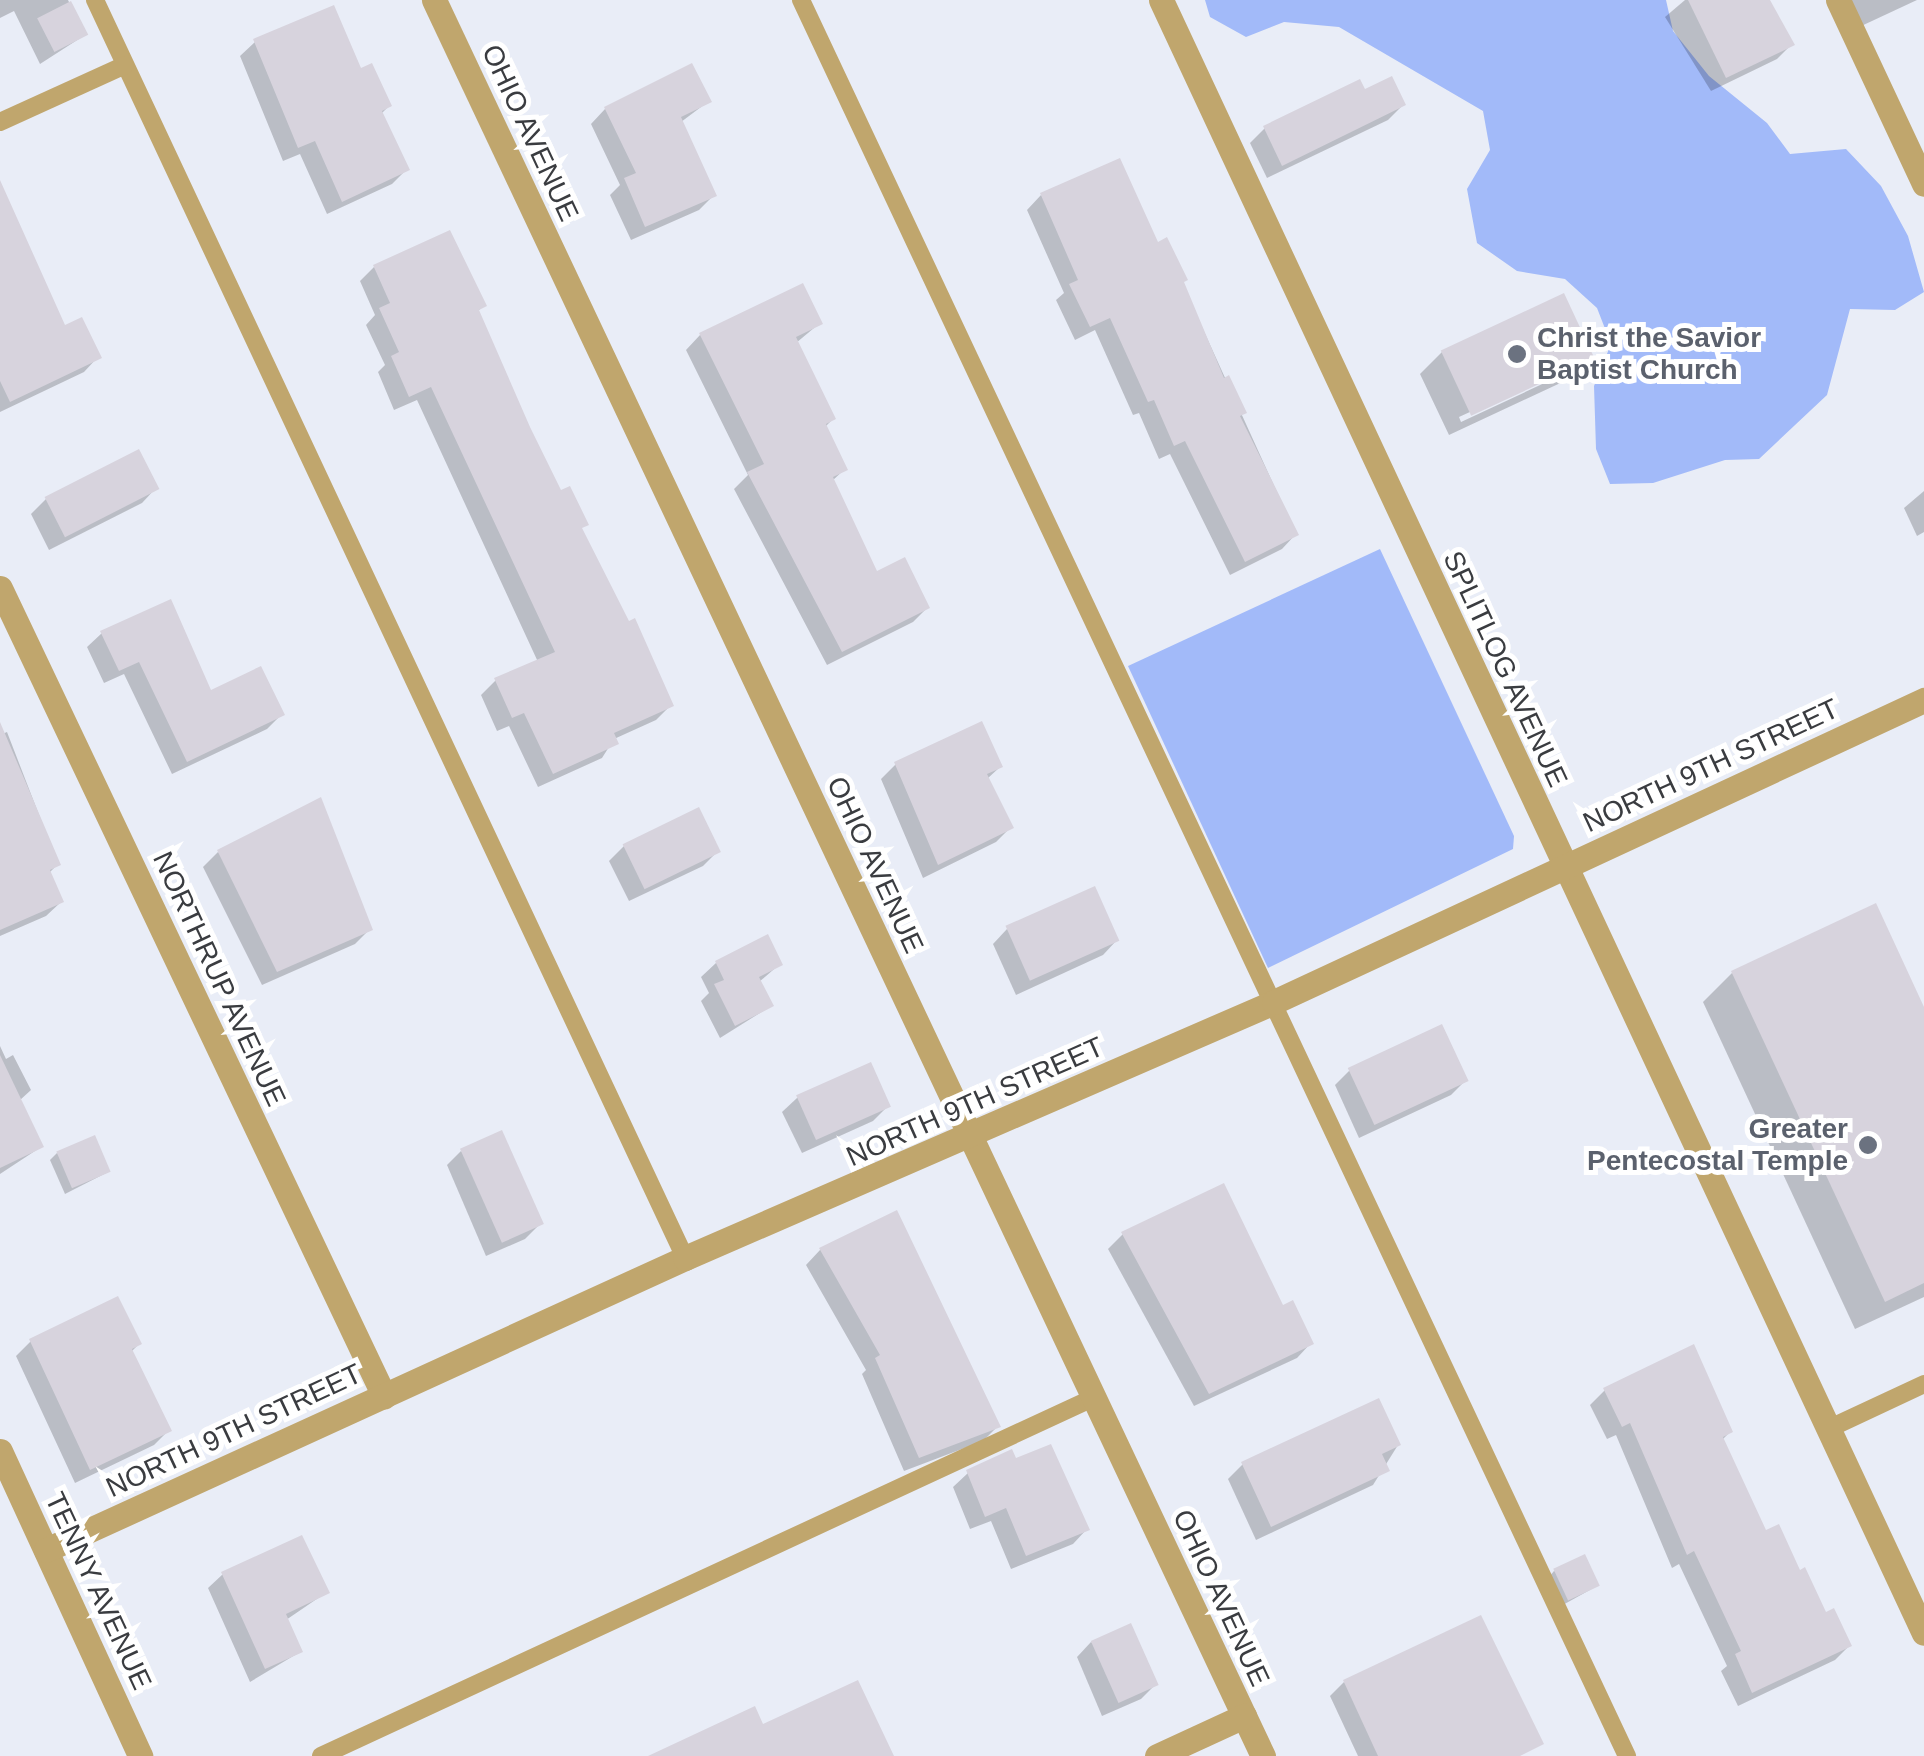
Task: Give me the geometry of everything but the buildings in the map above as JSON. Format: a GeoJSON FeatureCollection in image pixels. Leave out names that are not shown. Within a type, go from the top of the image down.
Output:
{"type":"FeatureCollection","features":[{"type":"Feature","properties":{"kind":"street","name":"OHIO AVENUE"},"geometry":{"type":"LineString","coordinates":[[434,0],[1263,1756]]}},
{"type":"Feature","properties":{"kind":"street","name":"SPLITLOG AVENUE"},"geometry":{"type":"LineString","coordinates":[[1161,0],[1924,1633]]}},
{"type":"Feature","properties":{"kind":"street"},"geometry":{"type":"LineString","coordinates":[[1838,0],[1924,184]]}},
{"type":"Feature","properties":{"kind":"street","name":"NORTHRUP AVENUE"},"geometry":{"type":"LineString","coordinates":[[0,588],[384,1396]]}},
{"type":"Feature","properties":{"kind":"street","name":"NORTH 9TH STREET"},"geometry":{"type":"LineString","coordinates":[[46,1550],[685,1258],[971,1138],[1274,1002],[1924,700]]}},
{"type":"Feature","properties":{"kind":"street","name":"TENNY AVENUE"},"geometry":{"type":"LineString","coordinates":[[0,1451],[140,1756]]}},
{"type":"Feature","properties":{"kind":"street"},"geometry":{"type":"LineString","coordinates":[[1157,1756],[1244,1716]]}},
{"type":"Feature","properties":{"kind":"lane"},"geometry":{"type":"LineString","coordinates":[[95,0],[685,1258]]}},
{"type":"Feature","properties":{"kind":"lane"},"geometry":{"type":"LineString","coordinates":[[801,0],[1627,1756]]}},
{"type":"Feature","properties":{"kind":"lane"},"geometry":{"type":"LineString","coordinates":[[0,122],[125,66]]}},
{"type":"Feature","properties":{"kind":"lane"},"geometry":{"type":"LineString","coordinates":[[1828,1429],[1924,1384]]}},
{"type":"Feature","properties":{"kind":"lane"},"geometry":{"type":"LineString","coordinates":[[321,1756],[1094,1397]]}},
{"type":"Feature","properties":{"kind":"shaded area"},"geometry":{"type":"Polygon","coordinates":[[[1205,0],[1666,0],[1673,31],[1709,76],[1767,123],[1790,154],[1846,149],[1881,186],[1908,236],[1924,292],[1895,310],[1850,309],[1827,395],[1759,459],[1725,460],[1653,483],[1610,484],[1596,449],[1594,386],[1611,344],[1597,308],[1565,279],[1517,271],[1477,243],[1467,189],[1490,150],[1483,111],[1339,27],[1284,22],[1246,37],[1210,17],[1205,0]]]}},
{"type":"Feature","properties":{"kind":"shaded area"},"geometry":{"type":"Polygon","coordinates":[[[1380,549],[1514,836],[1513,849],[1268,968],[1128,666],[1380,549]]]}},
{"type":"Feature","properties":{"kind":"place","name":"Christ the Savior Baptist Church"},"geometry":{"type":"Point","coordinates":[1517,354]}},
{"type":"Feature","properties":{"kind":"place","name":"Greater Pentecostal Temple"},"geometry":{"type":"Point","coordinates":[1868,1145]}}]}
